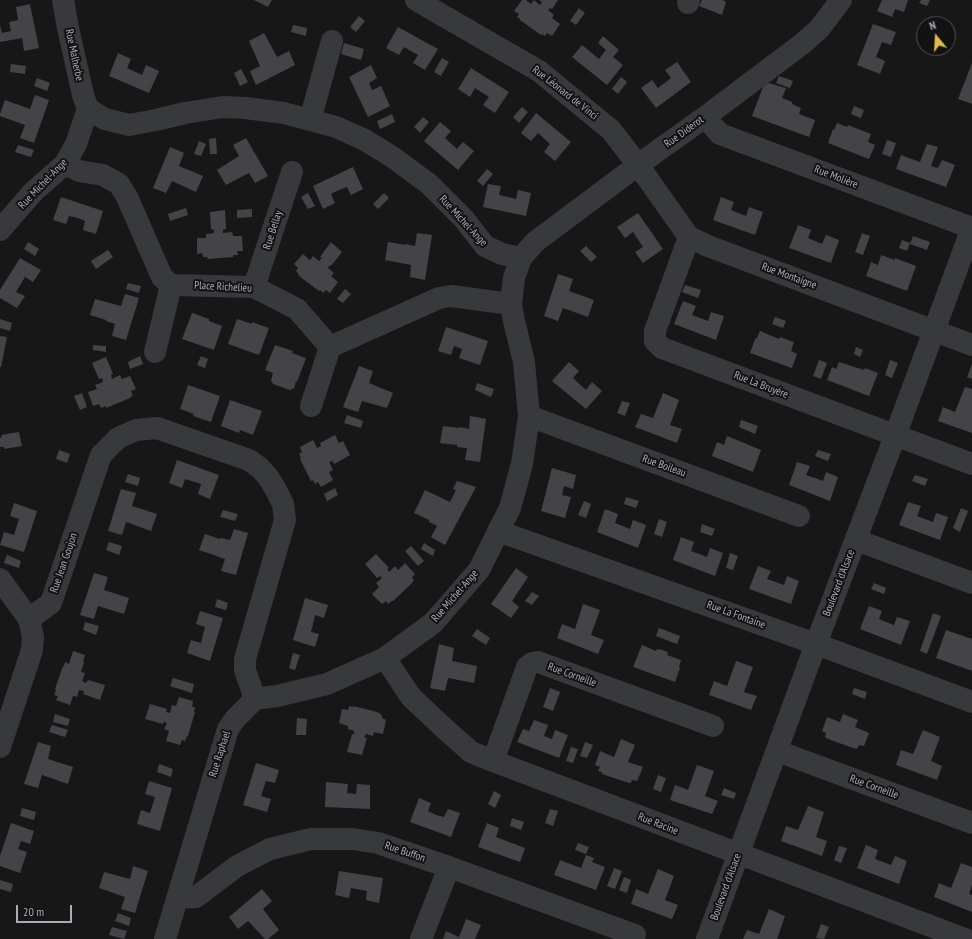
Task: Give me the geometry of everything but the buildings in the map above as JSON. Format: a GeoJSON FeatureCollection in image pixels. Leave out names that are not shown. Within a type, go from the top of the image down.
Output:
{"type":"FeatureCollection","features":[{"type":"Feature","properties":{"kind":"street","name":"Rue Malherbe"},"geometry":{"type":"LineString","coordinates":[[63,0],[83,95],[88,109]]}},
{"type":"Feature","properties":{"kind":"street","name":"Rue Léonard de Vinci"},"geometry":{"type":"LineString","coordinates":[[416,0],[539,71],[610,130],[638,165]]}},
{"type":"Feature","properties":{"kind":"street","name":"Rue Diderot"},"geometry":{"type":"LineString","coordinates":[[521,258],[535,242],[638,165],[706,117],[802,44],[819,29],[841,0]]}},
{"type":"Feature","properties":{"kind":"street"},"geometry":{"type":"LineString","coordinates":[[310,120],[332,41]]}},
{"type":"Feature","properties":{"kind":"street","name":"Rue Michel-Ange"},"geometry":{"type":"LineString","coordinates":[[0,230],[34,191],[65,164],[76,144],[88,109],[106,119],[129,125],[223,107],[245,108],[284,113],[336,127],[365,140],[394,158],[429,184],[464,220],[484,246],[502,254],[521,258],[514,278],[510,304],[524,362],[529,416],[522,464],[510,508],[478,570],[433,623],[386,658],[327,684],[277,696],[255,699]]}},
{"type":"Feature","properties":{"kind":"street","name":"Rue Molière"},"geometry":{"type":"LineString","coordinates":[[706,117],[720,134],[972,228]]}},
{"type":"Feature","properties":{"kind":"street"},"geometry":{"type":"LineString","coordinates":[[65,164],[79,171],[103,175],[119,184],[127,197],[162,277],[171,286],[155,352]]}},
{"type":"Feature","properties":{"kind":"street","name":"Rue Montaigne"},"geometry":{"type":"LineString","coordinates":[[638,165],[689,237],[708,246],[972,345]]}},
{"type":"Feature","properties":{"kind":"street","name":"Rue Bellay"},"geometry":{"type":"LineString","coordinates":[[254,287],[292,172]]}},
{"type":"Feature","properties":{"kind":"street","name":"Boulevard d'Alsace"},"geometry":{"type":"LineString","coordinates":[[707,939],[816,644],[896,436],[972,228]]}},
{"type":"Feature","properties":{"kind":"street","name":"Rue La Bruyére"},"geometry":{"type":"LineString","coordinates":[[689,237],[655,331],[655,342],[662,348],[972,464]]}},
{"type":"Feature","properties":{"kind":"street","name":"Place Richelieu"},"geometry":{"type":"LineString","coordinates":[[171,286],[254,287],[297,309],[330,347]]}},
{"type":"Feature","properties":{"kind":"street"},"geometry":{"type":"LineString","coordinates":[[311,406],[330,347],[439,298],[451,296],[510,304]]}},
{"type":"Feature","properties":{"kind":"street","name":"Rue Boileau"},"geometry":{"type":"LineString","coordinates":[[529,416],[799,516]]}},
{"type":"Feature","properties":{"kind":"street","name":"Rue Jean Goujon"},"geometry":{"type":"LineString","coordinates":[[29,619],[51,603],[101,455],[118,438],[136,430],[157,428],[249,460],[260,468],[268,477],[283,504],[285,520],[245,659],[245,670],[255,699]]}},
{"type":"Feature","properties":{"kind":"street","name":"Rue La Fontaine"},"geometry":{"type":"LineString","coordinates":[[498,531],[816,644],[972,702]]}},
{"type":"Feature","properties":{"kind":"street"},"geometry":{"type":"LineString","coordinates":[[856,540],[972,583]]}},
{"type":"Feature","properties":{"kind":"street"},"geometry":{"type":"LineString","coordinates":[[0,579],[29,619],[33,637],[32,650],[0,747]]}},
{"type":"Feature","properties":{"kind":"street","name":"Rue Racine"},"geometry":{"type":"LineString","coordinates":[[386,658],[411,697],[439,724],[472,752],[964,939]]}},
{"type":"Feature","properties":{"kind":"street","name":"Rue Corneille"},"geometry":{"type":"LineString","coordinates":[[493,761],[527,667],[532,663],[538,662],[712,726]]}},
{"type":"Feature","properties":{"kind":"street","name":"Rue Raphael"},"geometry":{"type":"LineString","coordinates":[[165,939],[228,729],[234,719],[255,699]]}},
{"type":"Feature","properties":{"kind":"street","name":"Rue Corneille"},"geometry":{"type":"LineString","coordinates":[[777,750],[972,823]]}},
{"type":"Feature","properties":{"kind":"street","name":"Rue Buffon"},"geometry":{"type":"LineString","coordinates":[[177,898],[196,897],[237,866],[270,849],[311,839],[353,839],[378,843],[449,867],[635,935]]}},
{"type":"Feature","properties":{"kind":"street"},"geometry":{"type":"LineString","coordinates":[[421,939],[449,867]]}}]}
